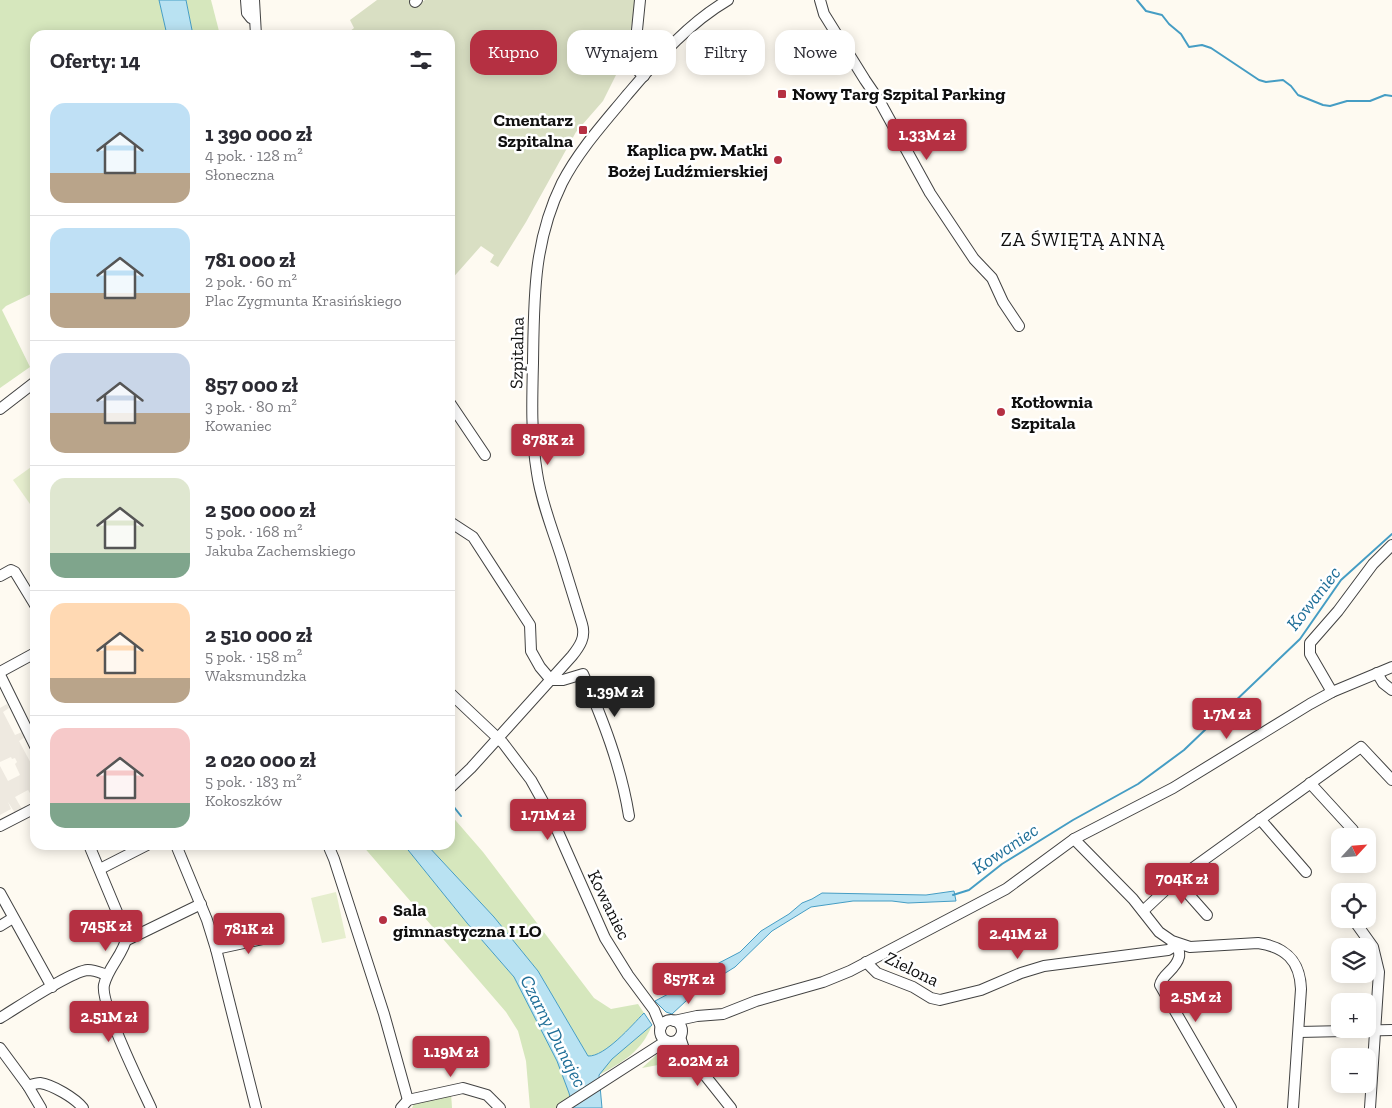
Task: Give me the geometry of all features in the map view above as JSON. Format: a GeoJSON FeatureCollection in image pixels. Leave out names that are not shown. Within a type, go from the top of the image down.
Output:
{"type":"FeatureCollection","features":[{"type":"Feature","properties":{"kind":"street"},"geometry":{"type":"LineString","coordinates":[[246,0],[247,13],[254,19]]}},
{"type":"Feature","properties":{"kind":"street"},"geometry":{"type":"LineString","coordinates":[[254,0],[255,30]]}},
{"type":"Feature","properties":{"kind":"street"},"geometry":{"type":"LineString","coordinates":[[640,0],[634,60],[636,69],[644,76]]}},
{"type":"Feature","properties":{"kind":"street","name":"Szpitalna"},"geometry":{"type":"LineString","coordinates":[[455,783],[551,680],[582,642],[584,630],[543,500],[536,464],[532,412],[534,296],[541,243],[549,214],[569,170],[583,148],[679,36],[728,0]]}},
{"type":"Feature","properties":{"kind":"street"},"geometry":{"type":"LineString","coordinates":[[820,0],[824,14],[864,80],[880,102],[930,193],[974,259],[992,278],[1003,302],[1019,326]]}},
{"type":"Feature","properties":{"kind":"street"},"geometry":{"type":"LineString","coordinates":[[0,409],[30,386]]}},
{"type":"Feature","properties":{"kind":"street"},"geometry":{"type":"LineString","coordinates":[[455,411],[485,456]]}},
{"type":"Feature","properties":{"kind":"street"},"geometry":{"type":"LineString","coordinates":[[455,525],[473,537],[530,625],[531,651],[540,667],[551,680],[563,680],[583,674],[601,715],[624,786],[629,816]]}},
{"type":"Feature","properties":{"kind":"street"},"geometry":{"type":"LineString","coordinates":[[1332,692],[1310,654],[1310,643],[1338,611],[1373,564],[1392,545]]}},
{"type":"Feature","properties":{"kind":"street"},"geometry":{"type":"LineString","coordinates":[[0,576],[11,570],[15,572],[30,597]]}},
{"type":"Feature","properties":{"kind":"street"},"geometry":{"type":"LineString","coordinates":[[30,656],[0,673],[30,736]]}},
{"type":"Feature","properties":{"kind":"street"},"geometry":{"type":"LineString","coordinates":[[731,1108],[684,1049],[670,1035],[665,1022],[697,1016],[705,1017],[723,1014],[751,1003],[823,982],[866,962],[1006,889],[1074,840],[1173,788],[1291,714],[1332,692],[1392,667]]}},
{"type":"Feature","properties":{"kind":"street"},"geometry":{"type":"LineString","coordinates":[[1377,673],[1383,683],[1392,690]]}},
{"type":"Feature","properties":{"kind":"street"},"geometry":{"type":"LineString","coordinates":[[0,689],[10,697]]}},
{"type":"Feature","properties":{"kind":"street","name":"Kowaniec"},"geometry":{"type":"LineString","coordinates":[[455,698],[498,738],[522,767],[539,793],[606,938],[625,970],[670,1035]]}},
{"type":"Feature","properties":{"kind":"street"},"geometry":{"type":"LineString","coordinates":[[1142,911],[1176,880],[1361,747],[1392,780]]}},
{"type":"Feature","properties":{"kind":"street"},"geometry":{"type":"LineString","coordinates":[[1310,783],[1351,828]]}},
{"type":"Feature","properties":{"kind":"street"},"geometry":{"type":"LineString","coordinates":[[0,826],[30,811]]}},
{"type":"Feature","properties":{"kind":"street"},"geometry":{"type":"LineString","coordinates":[[1260,820],[1306,872]]}},
{"type":"Feature","properties":{"kind":"street","name":"Zielona"},"geometry":{"type":"LineString","coordinates":[[1074,840],[1142,911],[1159,932],[1178,944],[1200,947],[1258,943],[1274,946],[1287,953],[1295,964],[1301,983],[1293,1108]]}},
{"type":"Feature","properties":{"kind":"street"},"geometry":{"type":"LineString","coordinates":[[91,850],[126,932],[126,940],[107,975],[103,989],[106,1004],[150,1108]]}},
{"type":"Feature","properties":{"kind":"street"},"geometry":{"type":"LineString","coordinates":[[100,868],[137,850]]}},
{"type":"Feature","properties":{"kind":"street"},"geometry":{"type":"LineString","coordinates":[[178,850],[201,904],[216,949],[256,1108]]}},
{"type":"Feature","properties":{"kind":"street"},"geometry":{"type":"LineString","coordinates":[[330,850],[384,1014],[404,1104],[463,1088],[487,1094],[500,1108]]}},
{"type":"Feature","properties":{"kind":"street"},"geometry":{"type":"LineString","coordinates":[[1176,880],[1207,915]]}},
{"type":"Feature","properties":{"kind":"street"},"geometry":{"type":"LineString","coordinates":[[0,893],[52,987]]}},
{"type":"Feature","properties":{"kind":"street"},"geometry":{"type":"LineString","coordinates":[[126,940],[201,904]]}},
{"type":"Feature","properties":{"kind":"street"},"geometry":{"type":"LineString","coordinates":[[0,926],[13,918]]}},
{"type":"Feature","properties":{"kind":"street"},"geometry":{"type":"LineString","coordinates":[[1359,928],[1373,947],[1377,959],[1379,972],[1376,1007]]}},
{"type":"Feature","properties":{"kind":"street"},"geometry":{"type":"LineString","coordinates":[[216,949],[277,936]]}},
{"type":"Feature","properties":{"kind":"street"},"geometry":{"type":"LineString","coordinates":[[1178,944],[1179,957],[1173,968],[1161,980],[1160,985],[1231,1108]]}},
{"type":"Feature","properties":{"kind":"street","name":"Zielona"},"geometry":{"type":"LineString","coordinates":[[866,962],[877,973],[913,986],[931,998],[940,1000],[981,990],[1021,973],[1044,966],[1168,950],[1178,944]]}},
{"type":"Feature","properties":{"kind":"street"},"geometry":{"type":"LineString","coordinates":[[0,1018],[82,971],[98,971],[107,975]]}},
{"type":"Feature","properties":{"kind":"street","name":"Kowaniec"},"geometry":{"type":"LineString","coordinates":[[651,1006],[672,1021]]}},
{"type":"Feature","properties":{"kind":"street"},"geometry":{"type":"LineString","coordinates":[[562,1108],[615,1075],[640,1057],[646,1048],[705,1017]]}},
{"type":"Feature","properties":{"kind":"street"},"geometry":{"type":"LineString","coordinates":[[670,1035],[680,1026],[672,1021]]}},
{"type":"Feature","properties":{"kind":"street"},"geometry":{"type":"LineString","coordinates":[[1376,1031],[1392,1030]]}},
{"type":"Feature","properties":{"kind":"street"},"geometry":{"type":"LineString","coordinates":[[1299,1032],[1331,1032]]}},
{"type":"Feature","properties":{"kind":"street"},"geometry":{"type":"LineString","coordinates":[[1370,1108],[1374,1038]]}},
{"type":"Feature","properties":{"kind":"street"},"geometry":{"type":"LineString","coordinates":[[0,1048],[42,1108]]}},
{"type":"Feature","properties":{"kind":"street"},"geometry":{"type":"LineString","coordinates":[[28,1086],[39,1083],[62,1092],[78,1102],[83,1108]]}},
{"type":"Feature","properties":{"kind":"green space"},"geometry":{"type":"Polygon","coordinates":[[[0,0],[159,0],[166,30],[30,30],[30,294],[6,306],[2,310],[30,367],[0,388],[0,0]]]}},
{"type":"Feature","properties":{"kind":"green space"},"geometry":{"type":"Polygon","coordinates":[[[186,0],[211,0],[219,30],[192,30],[186,0]]]}},
{"type":"Feature","properties":{"kind":"green space"},"geometry":{"type":"Polygon","coordinates":[[[377,0],[413,0],[417,5],[425,0],[635,0],[631,30],[567,30],[567,75],[616,75],[603,101],[576,132],[526,222],[498,267],[490,262],[494,255],[481,246],[455,275],[455,30],[351,30],[354,28],[350,20],[377,0]]]}},
{"type":"Feature","properties":{"kind":"green space"},"geometry":{"type":"Polygon","coordinates":[[[30,468],[30,504],[13,480],[30,468]]]}},
{"type":"Feature","properties":{"kind":"green space"},"geometry":{"type":"Polygon","coordinates":[[[455,820],[483,852],[594,998],[611,1009],[638,1004],[644,1013],[610,1046],[595,1055],[588,1056],[538,971],[494,917],[432,850],[455,850],[455,820]]]}},
{"type":"Feature","properties":{"kind":"green space"},"geometry":{"type":"Polygon","coordinates":[[[366,850],[408,850],[514,977],[557,1061],[573,1108],[530,1108],[526,1061],[518,1031],[506,1012],[366,850]]]}},
{"type":"Feature","properties":{"kind":"green space"},"geometry":{"type":"Polygon","coordinates":[[[336,892],[346,938],[322,943],[311,898],[336,892]]]}},
{"type":"Feature","properties":{"kind":"green space"},"geometry":{"type":"Polygon","coordinates":[[[652,1025],[643,1042],[631,1055],[599,1075],[611,1059],[652,1025]]]}},
{"type":"Feature","properties":{"kind":"green space"},"geometry":{"type":"Polygon","coordinates":[[[664,1048],[677,1051],[658,1065],[642,1068],[664,1048]]]}},
{"type":"Feature","properties":{"kind":"green space"},"geometry":{"type":"Polygon","coordinates":[[[451,1093],[452,1108],[412,1108],[414,1104],[451,1093]]]}},
{"type":"Feature","properties":{"kind":"shaded area"},"geometry":{"type":"Polygon","coordinates":[[[7,704],[9,708],[3,712],[15,735],[22,732],[25,737],[19,741],[30,762],[30,793],[28,790],[15,797],[22,809],[15,813],[8,802],[11,809],[0,815],[0,766],[8,781],[20,775],[15,764],[17,762],[15,758],[12,759],[11,757],[0,762],[0,708],[7,704]]]}},
{"type":"Feature","properties":{"kind":"water"},"geometry":{"type":"Polygon","coordinates":[[[159,0],[186,0],[192,30],[166,30],[159,0]]]}},
{"type":"Feature","properties":{"kind":"water","name":"Czarny Dunajec"},"geometry":{"type":"Polygon","coordinates":[[[408,850],[432,850],[494,917],[538,971],[588,1056],[595,1055],[610,1046],[644,1013],[652,1025],[612,1059],[599,1075],[602,1108],[573,1108],[557,1061],[514,977],[408,850]]]}},
{"type":"Feature","properties":{"kind":"water"},"geometry":{"type":"Polygon","coordinates":[[[954,891],[956,901],[908,903],[853,901],[811,907],[772,931],[735,967],[714,980],[672,1014],[666,1012],[655,1001],[704,975],[717,964],[740,952],[761,931],[789,914],[802,903],[822,893],[926,895],[954,891]]]}},
{"type":"Feature","properties":{"kind":"waterway"},"geometry":{"type":"LineString","coordinates":[[1137,0],[1146,11],[1162,15],[1181,34],[1189,47],[1202,45],[1211,48],[1259,80],[1266,82],[1283,80],[1298,95],[1323,105],[1330,106],[1347,101],[1370,101],[1385,95],[1392,96]]}},
{"type":"Feature","properties":{"kind":"waterway","name":"Kowaniec"},"geometry":{"type":"LineString","coordinates":[[953,895],[969,890],[1002,864],[1073,820],[1138,784],[1184,750],[1300,639],[1341,580],[1392,534]]}},
{"type":"Feature","properties":{"kind":"waterway"},"geometry":{"type":"LineString","coordinates":[[455,808],[461,816]]}},
{"type":"Feature","properties":{"kind":"place","name":"Nowy Targ Szpital Parking"},"geometry":{"type":"Point","coordinates":[782,94]}},
{"type":"Feature","properties":{"kind":"place","name":"Cmentarz Szpitalna"},"geometry":{"type":"Point","coordinates":[583,130]}},
{"type":"Feature","properties":{"kind":"place","name":"Kaplica pw. Matki Bożej Ludźmierskiej"},"geometry":{"type":"Point","coordinates":[778,160]}},
{"type":"Feature","properties":{"kind":"place","name":"Kotłownia Szpitala"},"geometry":{"type":"Point","coordinates":[1001,412]}},
{"type":"Feature","properties":{"kind":"place","name":"Sala gimnastyczna I LO"},"geometry":{"type":"Point","coordinates":[383,920]}},
{"type":"Feature","properties":{"kind":"district","name":"ZA ŚWIĘTĄ ANNĄ"},"geometry":{"type":"Point","coordinates":[1083,239]}}]}
